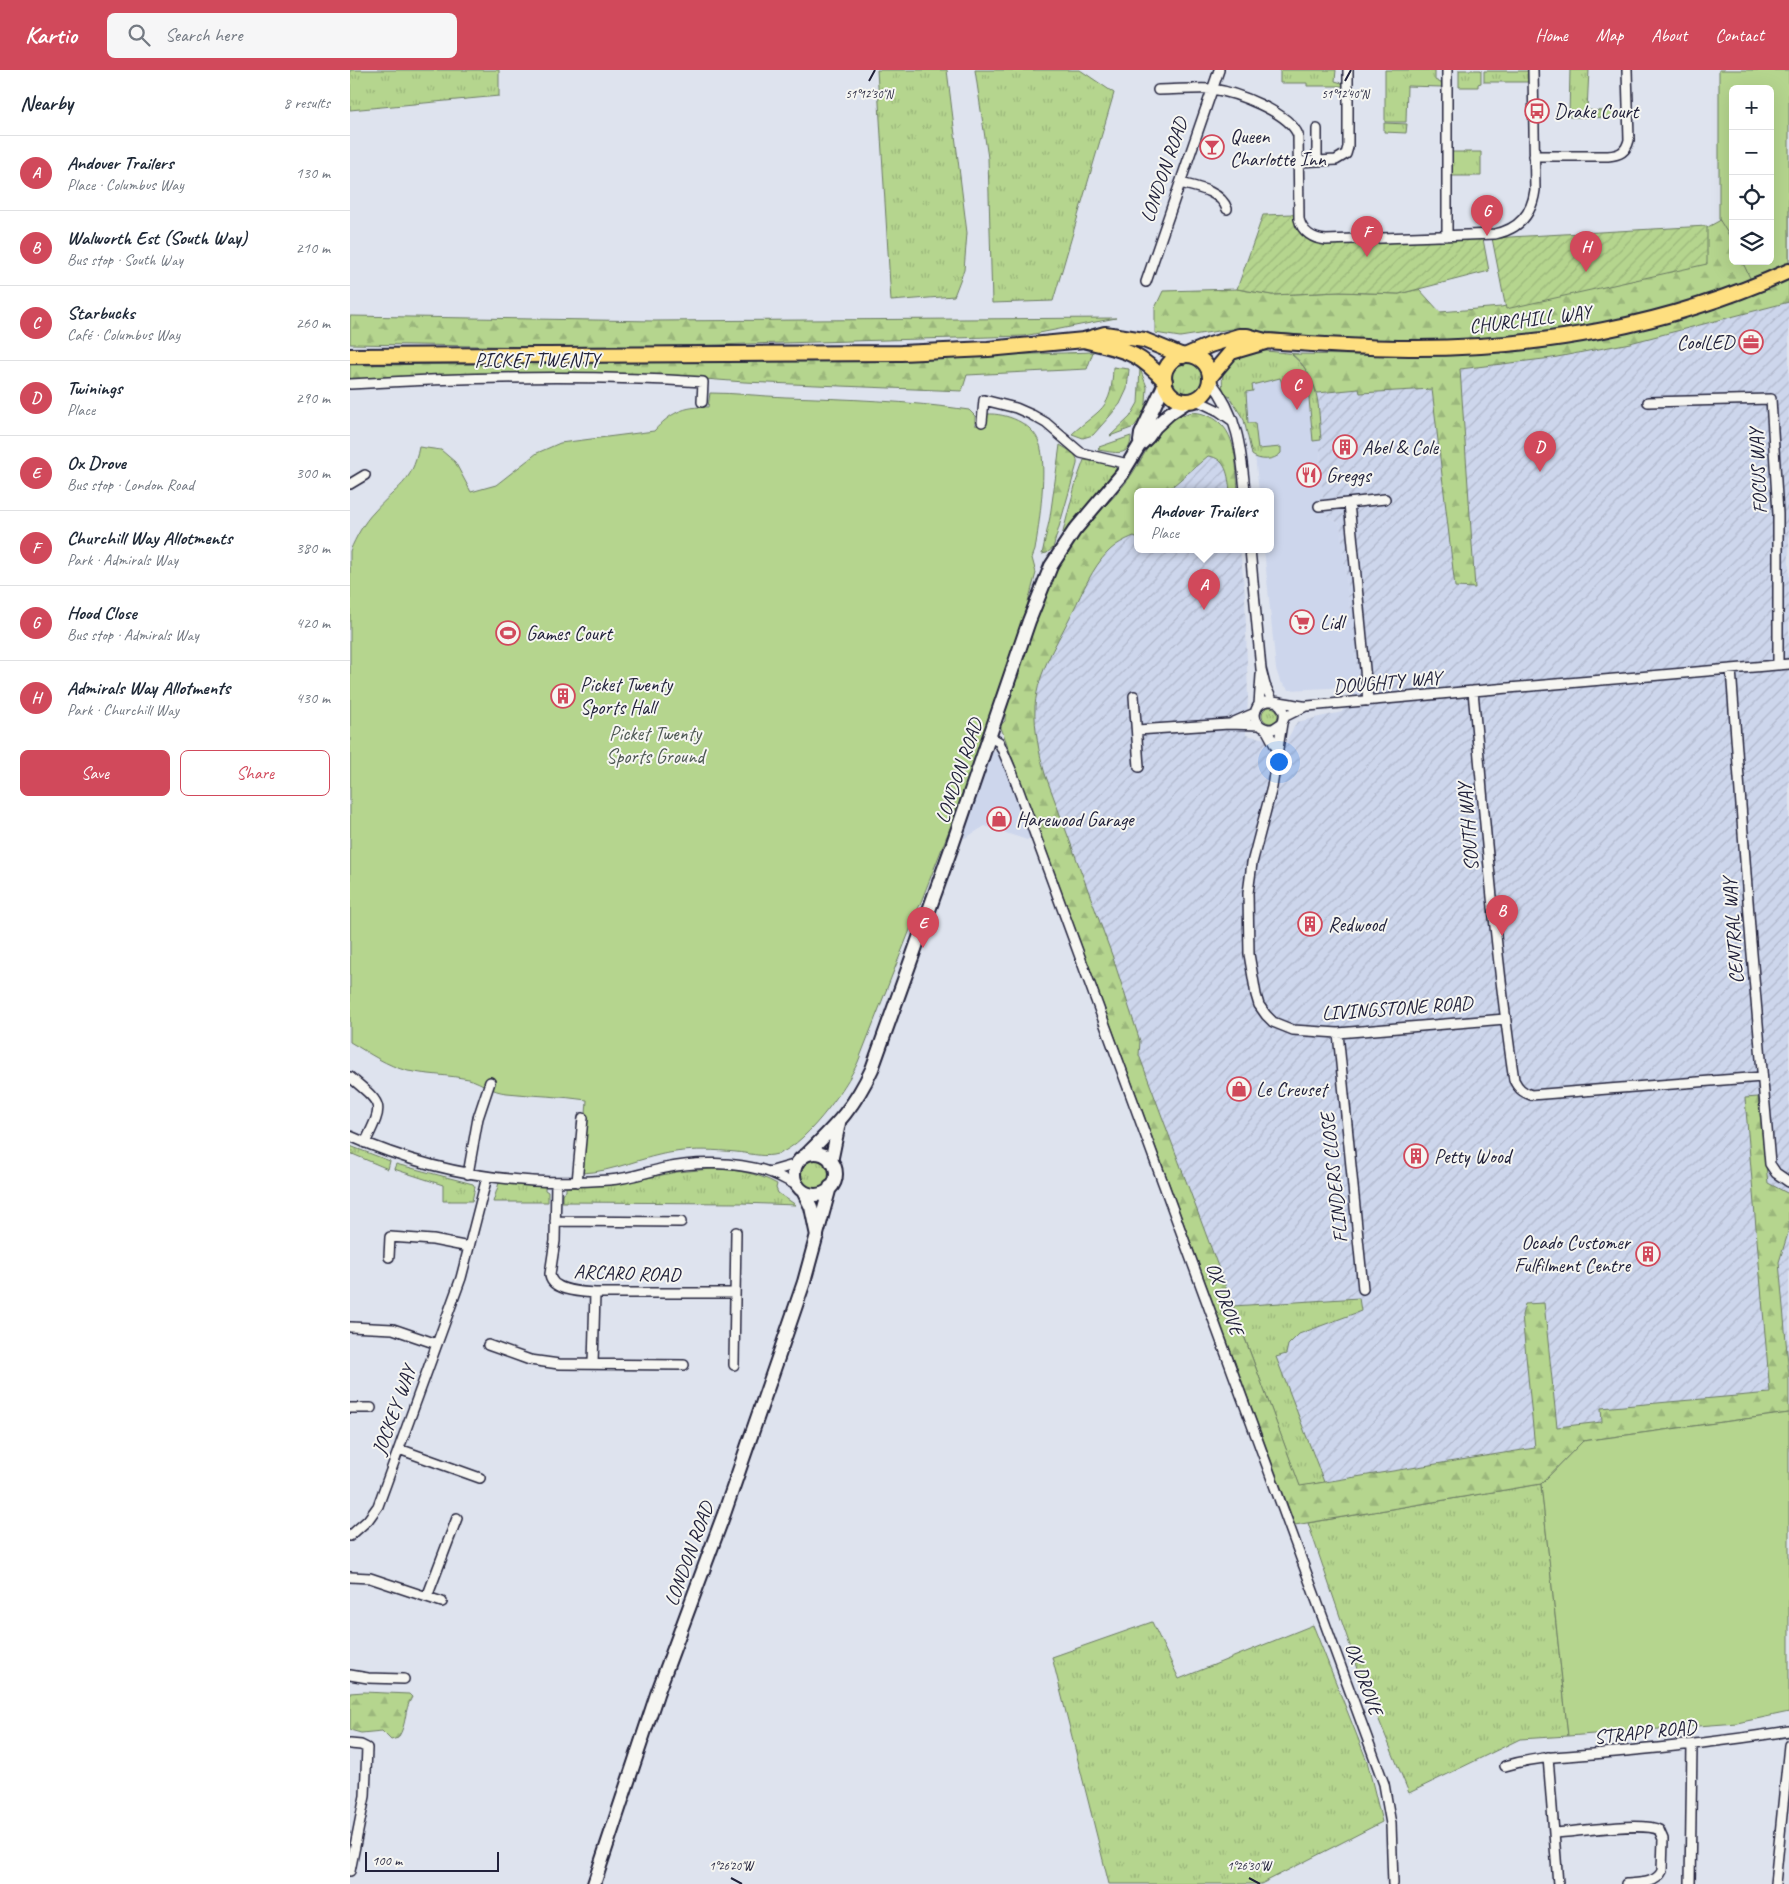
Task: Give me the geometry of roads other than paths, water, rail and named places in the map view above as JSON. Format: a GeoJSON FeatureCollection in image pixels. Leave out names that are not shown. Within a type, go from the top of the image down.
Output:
{"type":"FeatureCollection","features":[{"type":"Feature","properties":{"kind":"main road","name":"CHURCHILL WAY"},"geometry":{"type":"LineString","coordinates":[[1185,356],[1210,345],[1239,336],[1247,336],[1265,341],[1408,348],[1467,347],[1532,341],[1601,331],[1671,314],[1723,298],[1789,271]]}},
{"type":"Feature","properties":{"kind":"main road"},"geometry":{"type":"LineString","coordinates":[[350,356],[892,354],[979,350],[1084,340],[1105,334],[1116,334],[1152,343],[1185,356]]}},
{"type":"Feature","properties":{"kind":"main road"},"geometry":{"type":"LineString","coordinates":[[1084,340],[1130,352],[1148,364],[1165,382],[1172,396],[1179,400],[1192,400],[1206,392],[1210,378],[1203,361],[1194,356],[1185,356],[1177,358],[1169,365],[1165,374],[1165,382]]}},
{"type":"Feature","properties":{"kind":"main road","name":"CHURCHILL WAY"},"geometry":{"type":"LineString","coordinates":[[1210,378],[1231,352],[1265,341]]}},
{"type":"Feature","properties":{"kind":"main road","name":"LONDON ROAD"},"geometry":{"type":"LineString","coordinates":[[1139,446],[1141,434],[1165,382]]}},
{"type":"Feature","properties":{"kind":"main road","name":"LONDON ROAD"},"geometry":{"type":"LineString","coordinates":[[801,1159],[839,1123],[863,1089],[872,1069],[1032,614],[1051,566],[1074,531],[1160,421],[1192,400]]}},
{"type":"Feature","properties":{"kind":"main road","name":"LONDON ROAD"},"geometry":{"type":"LineString","coordinates":[[594,1884],[657,1694],[724,1514],[804,1282],[835,1175],[832,1162],[839,1123]]}},
{"type":"Feature","properties":{"kind":"main road"},"geometry":{"type":"LineString","coordinates":[[817,1236],[811,1207],[794,1175],[801,1159],[820,1154],[832,1162]]}},
{"type":"Feature","properties":{"kind":"main road"},"geometry":{"type":"LineString","coordinates":[[800,1188],[820,1194],[830,1187]]}},
{"type":"Feature","properties":{"kind":"street","name":"LONDON ROAD"},"geometry":{"type":"LineString","coordinates":[[1146,282],[1219,70]]}},
{"type":"Feature","properties":{"kind":"street"},"geometry":{"type":"LineString","coordinates":[[1298,162],[1339,159],[1347,151],[1348,70]]}},
{"type":"Feature","properties":{"kind":"street"},"geometry":{"type":"LineString","coordinates":[[1447,70],[1447,236]]}},
{"type":"Feature","properties":{"kind":"street"},"geometry":{"type":"LineString","coordinates":[[1158,90],[1213,89],[1263,106],[1291,123],[1298,135],[1298,219],[1302,228],[1312,236],[1326,240],[1495,234],[1519,225],[1527,215],[1534,200],[1533,70]]}},
{"type":"Feature","properties":{"kind":"street"},"geometry":{"type":"LineString","coordinates":[[1534,156],[1608,156],[1620,154],[1625,150],[1629,140],[1627,70]]}},
{"type":"Feature","properties":{"kind":"street"},"geometry":{"type":"LineString","coordinates":[[1317,129],[1317,161]]}},
{"type":"Feature","properties":{"kind":"street"},"geometry":{"type":"LineString","coordinates":[[1180,183],[1197,187],[1213,194],[1225,202],[1227,209]]}},
{"type":"Feature","properties":{"kind":"street","name":"PICKET TWENTY"},"geometry":{"type":"LineString","coordinates":[[350,384],[515,376],[653,378],[703,382],[702,402]]}},
{"type":"Feature","properties":{"kind":"street"},"geometry":{"type":"LineString","coordinates":[[1210,378],[1239,436],[1245,488]]}},
{"type":"Feature","properties":{"kind":"street","name":"FOCUS WAY"},"geometry":{"type":"LineString","coordinates":[[1648,402],[1771,399],[1778,514],[1778,665]]}},
{"type":"Feature","properties":{"kind":"street"},"geometry":{"type":"LineString","coordinates":[[982,422],[984,400],[1016,408],[1041,419],[1081,452],[1128,464]]}},
{"type":"Feature","properties":{"kind":"street"},"geometry":{"type":"LineString","coordinates":[[1192,400],[1219,412],[1233,422]]}},
{"type":"Feature","properties":{"kind":"street"},"geometry":{"type":"LineString","coordinates":[[350,484],[365,475]]}},
{"type":"Feature","properties":{"kind":"street"},"geometry":{"type":"LineString","coordinates":[[1318,506],[1385,499]]}},
{"type":"Feature","properties":{"kind":"street"},"geometry":{"type":"LineString","coordinates":[[1349,503],[1368,701]]}},
{"type":"Feature","properties":{"kind":"street"},"geometry":{"type":"LineString","coordinates":[[1250,553],[1261,669],[1256,719],[1278,751]]}},
{"type":"Feature","properties":{"kind":"street"},"geometry":{"type":"LineString","coordinates":[[1473,691],[1789,664]]}},
{"type":"Feature","properties":{"kind":"street"},"geometry":{"type":"LineString","coordinates":[[1137,730],[1229,724],[1273,729],[1283,720],[1284,711],[1275,702],[1261,669]]}},
{"type":"Feature","properties":{"kind":"street","name":"CENTRAL WAY"},"geometry":{"type":"LineString","coordinates":[[1731,669],[1770,1164],[1776,1173],[1789,1182]]}},
{"type":"Feature","properties":{"kind":"street","name":"DOUGHTY WAY"},"geometry":{"type":"LineString","coordinates":[[1275,702],[1304,707],[1473,691]]}},
{"type":"Feature","properties":{"kind":"street","name":"SOUTH WAY"},"geometry":{"type":"LineString","coordinates":[[1473,691],[1485,831],[1505,1018],[1514,1080],[1517,1087],[1522,1092],[1531,1095],[1762,1077]]}},
{"type":"Feature","properties":{"kind":"street"},"geometry":{"type":"LineString","coordinates":[[1134,696],[1139,767]]}},
{"type":"Feature","properties":{"kind":"street"},"geometry":{"type":"LineString","coordinates":[[1229,724],[1257,709],[1267,700],[1275,702]]}},
{"type":"Feature","properties":{"kind":"street","name":"DOUGHTY WAY"},"geometry":{"type":"LineString","coordinates":[[1283,720],[1304,707]]}},
{"type":"Feature","properties":{"kind":"street","name":"LIVINGSTONE ROAD"},"geometry":{"type":"LineString","coordinates":[[1283,720],[1268,801],[1252,863],[1249,885],[1249,954],[1253,983],[1259,1005],[1274,1022],[1293,1030],[1338,1033],[1505,1018]]}},
{"type":"Feature","properties":{"kind":"street","name":"OX DROVE"},"geometry":{"type":"LineString","coordinates":[[990,737],[999,742],[1012,772],[1384,1784],[1391,1824],[1393,1884]]}},
{"type":"Feature","properties":{"kind":"street","name":"FLINDERS CLOSE"},"geometry":{"type":"LineString","coordinates":[[1338,1033],[1363,1289]]}},
{"type":"Feature","properties":{"kind":"street"},"geometry":{"type":"LineString","coordinates":[[350,1077],[379,1106],[378,1113],[365,1143]]}},
{"type":"Feature","properties":{"kind":"street"},"geometry":{"type":"LineString","coordinates":[[468,1174],[478,1118],[490,1082]]}},
{"type":"Feature","properties":{"kind":"street"},"geometry":{"type":"LineString","coordinates":[[577,1182],[583,1118]]}},
{"type":"Feature","properties":{"kind":"street"},"geometry":{"type":"LineString","coordinates":[[350,1136],[396,1156],[487,1177],[577,1182],[624,1179],[664,1168],[695,1164],[734,1166],[769,1172],[800,1188]]}},
{"type":"Feature","properties":{"kind":"street"},"geometry":{"type":"LineString","coordinates":[[769,1172],[801,1159]]}},
{"type":"Feature","properties":{"kind":"street","name":"JOCKEY WAY"},"geometry":{"type":"LineString","coordinates":[[350,1536],[368,1520],[378,1506],[461,1278],[487,1177]]}},
{"type":"Feature","properties":{"kind":"street","name":"ARCARO ROAD"},"geometry":{"type":"LineString","coordinates":[[556,1182],[555,1241],[550,1274],[551,1282],[564,1288],[595,1293],[735,1293]]}},
{"type":"Feature","properties":{"kind":"street"},"geometry":{"type":"LineString","coordinates":[[554,1221],[681,1222]]}},
{"type":"Feature","properties":{"kind":"street"},"geometry":{"type":"LineString","coordinates":[[734,1365],[736,1232]]}},
{"type":"Feature","properties":{"kind":"street"},"geometry":{"type":"LineString","coordinates":[[389,1257],[390,1237],[433,1240],[469,1247]]}},
{"type":"Feature","properties":{"kind":"street"},"geometry":{"type":"LineString","coordinates":[[593,1364],[595,1293]]}},
{"type":"Feature","properties":{"kind":"street"},"geometry":{"type":"LineString","coordinates":[[350,1327],[393,1329],[437,1344]]}},
{"type":"Feature","properties":{"kind":"street"},"geometry":{"type":"LineString","coordinates":[[488,1345],[530,1360],[544,1362],[684,1365]]}},
{"type":"Feature","properties":{"kind":"street"},"geometry":{"type":"LineString","coordinates":[[350,1408],[371,1408]]}},
{"type":"Feature","properties":{"kind":"street"},"geometry":{"type":"LineString","coordinates":[[399,1449],[480,1478]]}},
{"type":"Feature","properties":{"kind":"street"},"geometry":{"type":"LineString","coordinates":[[427,1597],[457,1518]]}},
{"type":"Feature","properties":{"kind":"street"},"geometry":{"type":"LineString","coordinates":[[350,1570],[350,1576],[370,1578],[442,1602]]}},
{"type":"Feature","properties":{"kind":"street"},"geometry":{"type":"LineString","coordinates":[[350,1675],[404,1679]]}},
{"type":"Feature","properties":{"kind":"street","name":"STRAPP ROAD"},"geometry":{"type":"LineString","coordinates":[[1505,1766],[1548,1757],[1692,1745],[1789,1731]]}},
{"type":"Feature","properties":{"kind":"street"},"geometry":{"type":"LineString","coordinates":[[350,1744],[361,1745],[367,1748],[365,1796],[350,1869]]}},
{"type":"Feature","properties":{"kind":"street"},"geometry":{"type":"LineString","coordinates":[[1690,1884],[1692,1745]]}},
{"type":"Feature","properties":{"kind":"street"},"geometry":{"type":"LineString","coordinates":[[1775,1884],[1789,1745]]}},
{"type":"Feature","properties":{"kind":"street"},"geometry":{"type":"LineString","coordinates":[[1548,1757],[1558,1884]]}},
{"type":"Feature","properties":{"kind":"street"},"geometry":{"type":"LineString","coordinates":[[1554,1833],[1642,1826],[1649,1826],[1659,1830],[1663,1839],[1662,1871],[1660,1876],[1653,1881],[1626,1884]]}},
{"type":"Feature","properties":{"kind":"place","name":"Drake Court"},"geometry":{"type":"Point","coordinates":[1537,111]}},
{"type":"Feature","properties":{"kind":"place","name":"Queen Charlotte Inn"},"geometry":{"type":"Point","coordinates":[1212,147]}},
{"type":"Feature","properties":{"kind":"place","name":"Hood Close"},"geometry":{"type":"Point","coordinates":[1487,236]}},
{"type":"Feature","properties":{"kind":"place","name":"Churchill Way Allotments"},"geometry":{"type":"Point","coordinates":[1367,257]}},
{"type":"Feature","properties":{"kind":"place","name":"Admirals Way Allotments"},"geometry":{"type":"Point","coordinates":[1586,272]}},
{"type":"Feature","properties":{"kind":"place","name":"CoolLED"},"geometry":{"type":"Point","coordinates":[1751,342]}},
{"type":"Feature","properties":{"kind":"place","name":"Starbucks"},"geometry":{"type":"Point","coordinates":[1297,410]}},
{"type":"Feature","properties":{"kind":"place","name":"Abel & Cole"},"geometry":{"type":"Point","coordinates":[1345,447]}},
{"type":"Feature","properties":{"kind":"place","name":"Twinings"},"geometry":{"type":"Point","coordinates":[1540,472]}},
{"type":"Feature","properties":{"kind":"place","name":"Greggs"},"geometry":{"type":"Point","coordinates":[1309,475]}},
{"type":"Feature","properties":{"kind":"place","name":"Andover Trailers"},"geometry":{"type":"Point","coordinates":[1204,610]}},
{"type":"Feature","properties":{"kind":"place","name":"Lidl"},"geometry":{"type":"Point","coordinates":[1302,622]}},
{"type":"Feature","properties":{"kind":"place","name":"Games Court"},"geometry":{"type":"Point","coordinates":[508,633]}},
{"type":"Feature","properties":{"kind":"place","name":"Picket Twenty Sports Hall"},"geometry":{"type":"Point","coordinates":[563,696]}},
{"type":"Feature","properties":{"kind":"place","name":"Harewood Garage"},"geometry":{"type":"Point","coordinates":[999,819]}},
{"type":"Feature","properties":{"kind":"place","name":"Redwood"},"geometry":{"type":"Point","coordinates":[1310,924]}},
{"type":"Feature","properties":{"kind":"place","name":"Walworth Est (South Way)"},"geometry":{"type":"Point","coordinates":[1502,936]}},
{"type":"Feature","properties":{"kind":"place","name":"Ox Drove"},"geometry":{"type":"Point","coordinates":[923,948]}},
{"type":"Feature","properties":{"kind":"place","name":"Le Creuset"},"geometry":{"type":"Point","coordinates":[1239,1089]}},
{"type":"Feature","properties":{"kind":"place","name":"Petty Wood"},"geometry":{"type":"Point","coordinates":[1416,1156]}},
{"type":"Feature","properties":{"kind":"place","name":"Ocado Customer Fulfilment Centre"},"geometry":{"type":"Point","coordinates":[1648,1254]}},
{"type":"Feature","properties":{"kind":"park label","name":"Picket Twenty Sports Ground"},"geometry":{"type":"Point","coordinates":[655,744]}}]}
